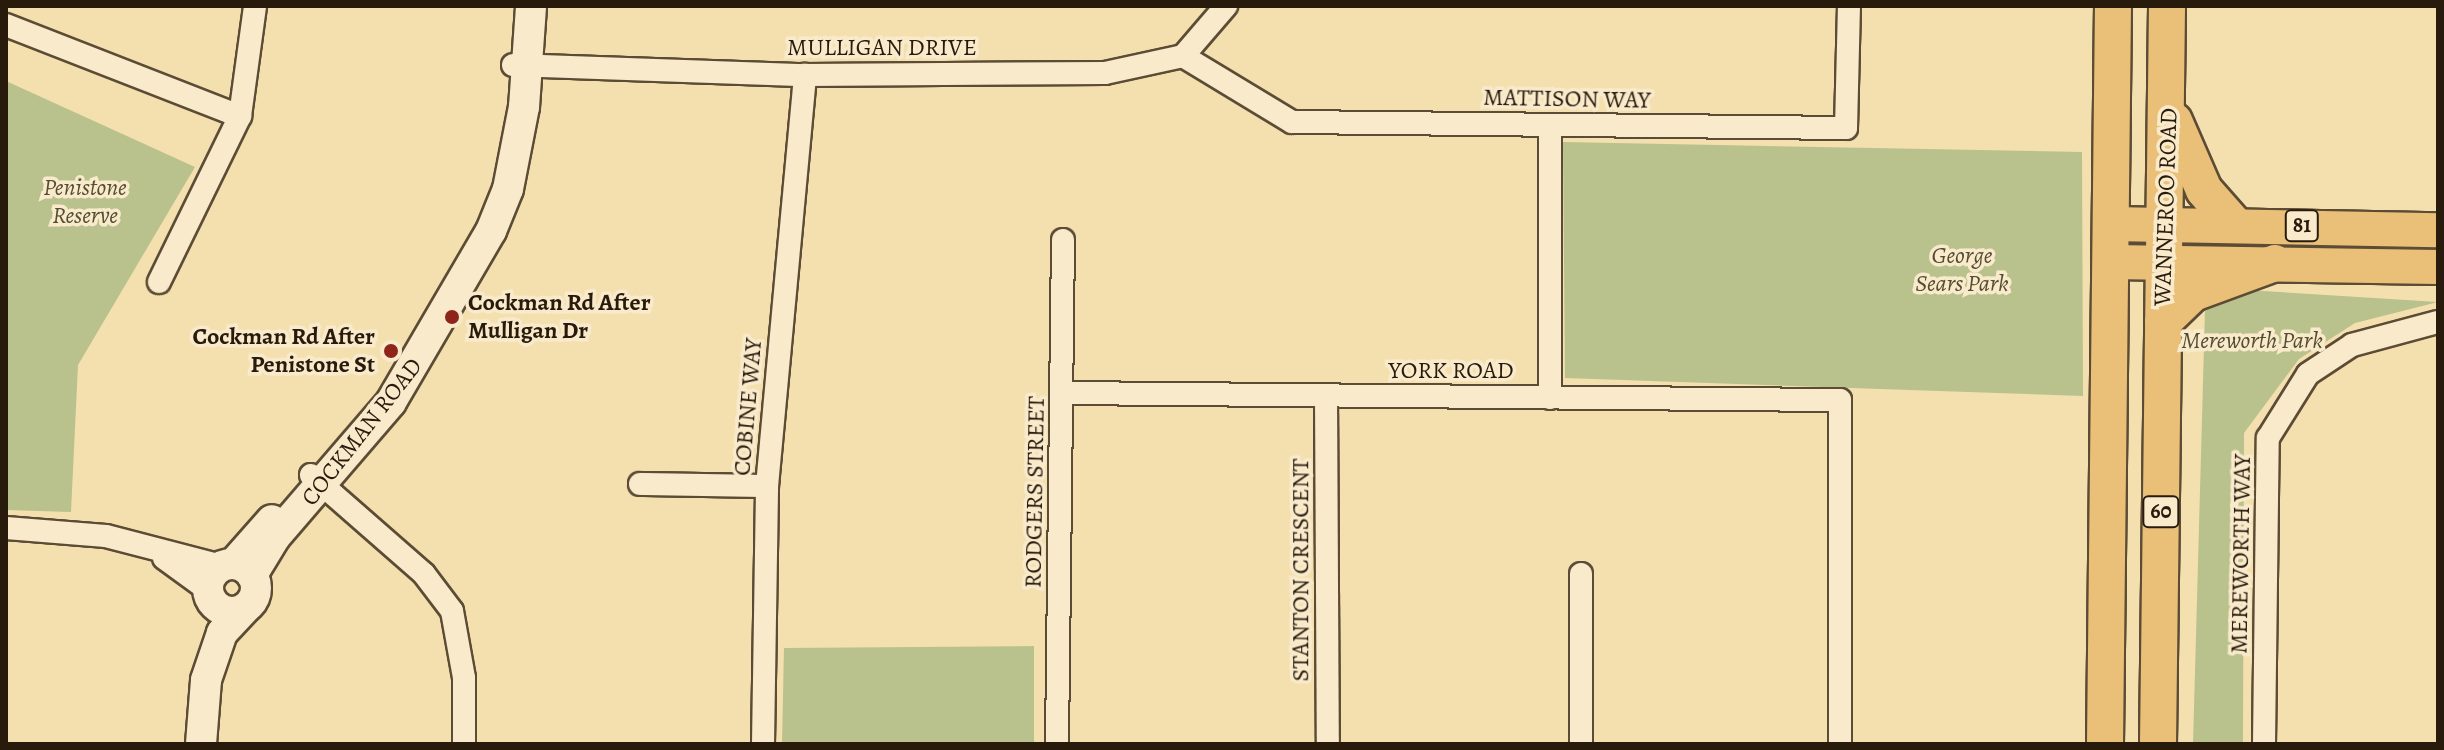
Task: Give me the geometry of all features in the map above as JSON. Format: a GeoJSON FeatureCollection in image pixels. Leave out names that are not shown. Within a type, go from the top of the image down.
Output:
{"type":"FeatureCollection","features":[{"type":"Feature","properties":{"kind":"highway","name":"60"},"geometry":{"type":"LineString","coordinates":[[2105,744],[2113,6]]}},
{"type":"Feature","properties":{"kind":"highway","name":"WANNEROO ROAD"},"geometry":{"type":"LineString","coordinates":[[2158,744],[2169,104],[2167,6]]}},
{"type":"Feature","properties":{"kind":"highway"},"geometry":{"type":"LineString","coordinates":[[2169,104],[2204,190],[2234,224]]}},
{"type":"Feature","properties":{"kind":"highway"},"geometry":{"type":"LineString","coordinates":[[2163,322],[2193,293],[2275,263]]}},
{"type":"Feature","properties":{"kind":"main road","name":"COCKMAN ROAD"},"geometry":{"type":"LineString","coordinates":[[515,6],[521,66]]}},
{"type":"Feature","properties":{"kind":"main road","name":"COCKMAN ROAD"},"geometry":{"type":"LineString","coordinates":[[225,578],[317,480],[421,359],[491,231],[508,189],[521,66],[531,6]]}},
{"type":"Feature","properties":{"kind":"main road","name":"81"},"geometry":{"type":"LineString","coordinates":[[2112,224],[2438,230]]}},
{"type":"Feature","properties":{"kind":"main road","name":"81"},"geometry":{"type":"LineString","coordinates":[[2112,262],[2438,267]]}},
{"type":"Feature","properties":{"kind":"main road"},"geometry":{"type":"LineString","coordinates":[[184,744],[225,578],[256,589],[246,607],[222,633],[206,680],[201,744]]}},
{"type":"Feature","properties":{"kind":"street"},"geometry":{"type":"LineString","coordinates":[[159,282],[240,116],[255,6]]}},
{"type":"Feature","properties":{"kind":"street"},"geometry":{"type":"LineString","coordinates":[[1183,56],[1226,6]]}},
{"type":"Feature","properties":{"kind":"street","name":"MATTISON WAY"},"geometry":{"type":"LineString","coordinates":[[1183,56],[1292,122],[1846,128],[1849,6]]}},
{"type":"Feature","properties":{"kind":"street"},"geometry":{"type":"LineString","coordinates":[[6,25],[240,116]]}},
{"type":"Feature","properties":{"kind":"street","name":"MULLIGAN DRIVE"},"geometry":{"type":"LineString","coordinates":[[521,66],[805,75],[1105,73],[1183,56]]}},
{"type":"Feature","properties":{"kind":"street","name":"COBINE WAY"},"geometry":{"type":"LineString","coordinates":[[763,744],[767,486],[805,75]]}},
{"type":"Feature","properties":{"kind":"street"},"geometry":{"type":"LineString","coordinates":[[1550,125],[1550,398]]}},
{"type":"Feature","properties":{"kind":"street","name":"RODGERS STREET"},"geometry":{"type":"LineString","coordinates":[[1057,744],[1063,240]]}},
{"type":"Feature","properties":{"kind":"street","name":"MEREWORTH WAY"},"geometry":{"type":"LineString","coordinates":[[2264,744],[2268,438],[2308,374],[2352,345],[2438,322]]}},
{"type":"Feature","properties":{"kind":"street","name":"YORK ROAD"},"geometry":{"type":"LineString","coordinates":[[1063,393],[1840,400],[1840,744]]}},
{"type":"Feature","properties":{"kind":"street","name":"STANTON CRESCENT"},"geometry":{"type":"LineString","coordinates":[[1326,396],[1328,744]]}},
{"type":"Feature","properties":{"kind":"street"},"geometry":{"type":"LineString","coordinates":[[317,480],[424,574],[452,611],[464,678],[464,744]]}},
{"type":"Feature","properties":{"kind":"street"},"geometry":{"type":"LineString","coordinates":[[640,484],[767,486]]}},
{"type":"Feature","properties":{"kind":"street"},"geometry":{"type":"LineString","coordinates":[[6,528],[106,536],[225,578]]}},
{"type":"Feature","properties":{"kind":"street"},"geometry":{"type":"LineString","coordinates":[[1581,574],[1581,744]]}},
{"type":"Feature","properties":{"kind":"green space","name":"Penistone Reserve"},"geometry":{"type":"Polygon","coordinates":[[[6,81],[195,167],[78,365],[71,512],[6,510],[6,81]]]}},
{"type":"Feature","properties":{"kind":"green space","name":"George Sears Park"},"geometry":{"type":"Polygon","coordinates":[[[1563,142],[2082,152],[2083,396],[1565,378],[1563,142]]]}},
{"type":"Feature","properties":{"kind":"green space","name":"Mereworth Park"},"geometry":{"type":"Polygon","coordinates":[[[2247,290],[2438,302],[2355,323],[2299,359],[2244,433],[2243,744],[2193,744],[2205,309],[2247,290]]]}},
{"type":"Feature","properties":{"kind":"green space"},"geometry":{"type":"Polygon","coordinates":[[[1034,646],[1034,744],[782,744],[784,648],[1034,646]]]}},
{"type":"Feature","properties":{"kind":"place","name":"Cockman Rd After Mulligan Dr"},"geometry":{"type":"Point","coordinates":[452,317]}},
{"type":"Feature","properties":{"kind":"place","name":"Cockman Rd After Penistone St"},"geometry":{"type":"Point","coordinates":[391,351]}}]}
